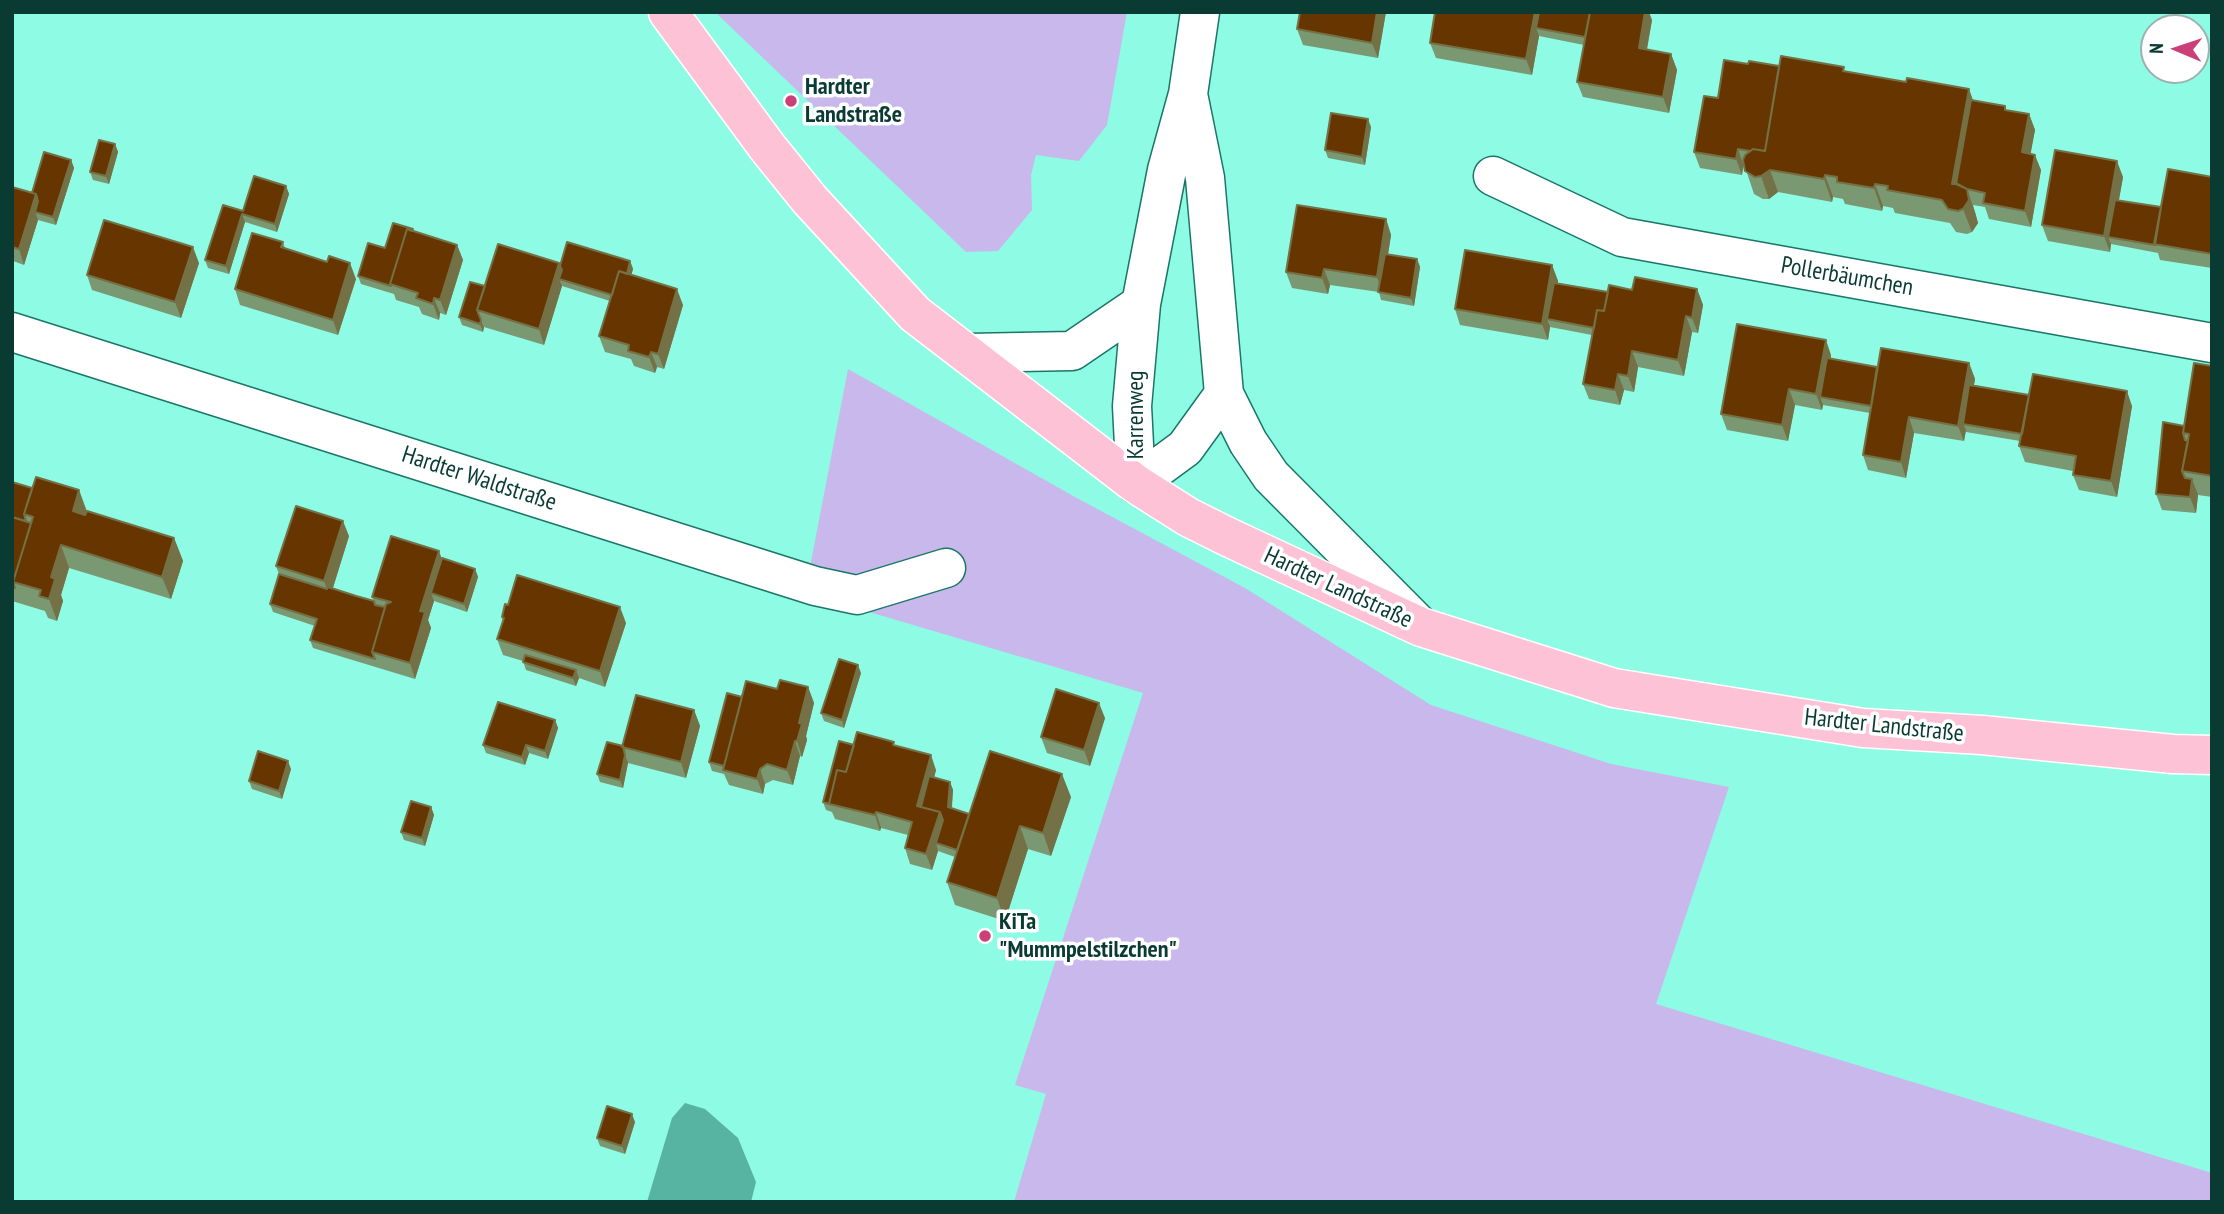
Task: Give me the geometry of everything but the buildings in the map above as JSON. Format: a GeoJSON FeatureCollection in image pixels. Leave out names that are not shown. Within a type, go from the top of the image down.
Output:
{"type":"FeatureCollection","features":[{"type":"Feature","properties":{"kind":"main road","name":"Hardter Landstraße"},"geometry":{"type":"LineString","coordinates":[[668,12],[768,148],[810,200],[915,314],[1136,484],[1188,517],[1228,537],[1421,627],[1614,688],[1863,728],[1982,735],[2173,754],[2212,755]]}},
{"type":"Feature","properties":{"kind":"street","name":"Karrenweg"},"geometry":{"type":"LineString","coordinates":[[1136,484],[1132,406],[1142,304],[1167,170],[1188,94],[1200,12]]}},
{"type":"Feature","properties":{"kind":"street","name":"Karrenweg"},"geometry":{"type":"LineString","coordinates":[[1188,94],[1205,178],[1224,394],[1248,442],[1270,476],[1421,627]]}},
{"type":"Feature","properties":{"kind":"street","name":"Pollerbäumchen"},"geometry":{"type":"LineString","coordinates":[[1493,176],[1622,237],[2212,343]]}},
{"type":"Feature","properties":{"kind":"street"},"geometry":{"type":"LineString","coordinates":[[968,353],[1072,351],[1142,304]]}},
{"type":"Feature","properties":{"kind":"street","name":"Hardter Waldstraße"},"geometry":{"type":"LineString","coordinates":[[12,332],[816,586],[857,595],[946,568]]}},
{"type":"Feature","properties":{"kind":"street","name":"Karrenweg"},"geometry":{"type":"LineString","coordinates":[[1136,484],[1185,448],[1224,394]]}},
{"type":"Feature","properties":{"kind":"shaded area"},"geometry":{"type":"Polygon","coordinates":[[[715,12],[1127,12],[1107,125],[1079,161],[1036,155],[1031,175],[1032,210],[998,251],[966,252],[715,12]]]}},
{"type":"Feature","properties":{"kind":"shaded area"},"geometry":{"type":"Polygon","coordinates":[[[848,369],[1075,497],[1245,588],[1431,705],[1611,764],[1729,787],[1656,1004],[2212,1173],[2212,1202],[1014,1202],[1046,1094],[1015,1085],[1143,693],[805,593],[848,369]]]}},
{"type":"Feature","properties":{"kind":"water"},"geometry":{"type":"Polygon","coordinates":[[[685,1103],[705,1109],[738,1138],[756,1182],[751,1202],[647,1202],[672,1118],[685,1103]]]}},
{"type":"Feature","properties":{"kind":"place","name":"Hardter Landstraße"},"geometry":{"type":"Point","coordinates":[791,101]}},
{"type":"Feature","properties":{"kind":"place","name":"KiTa \"Mummpelstilzchen\""},"geometry":{"type":"Point","coordinates":[985,936]}}]}
